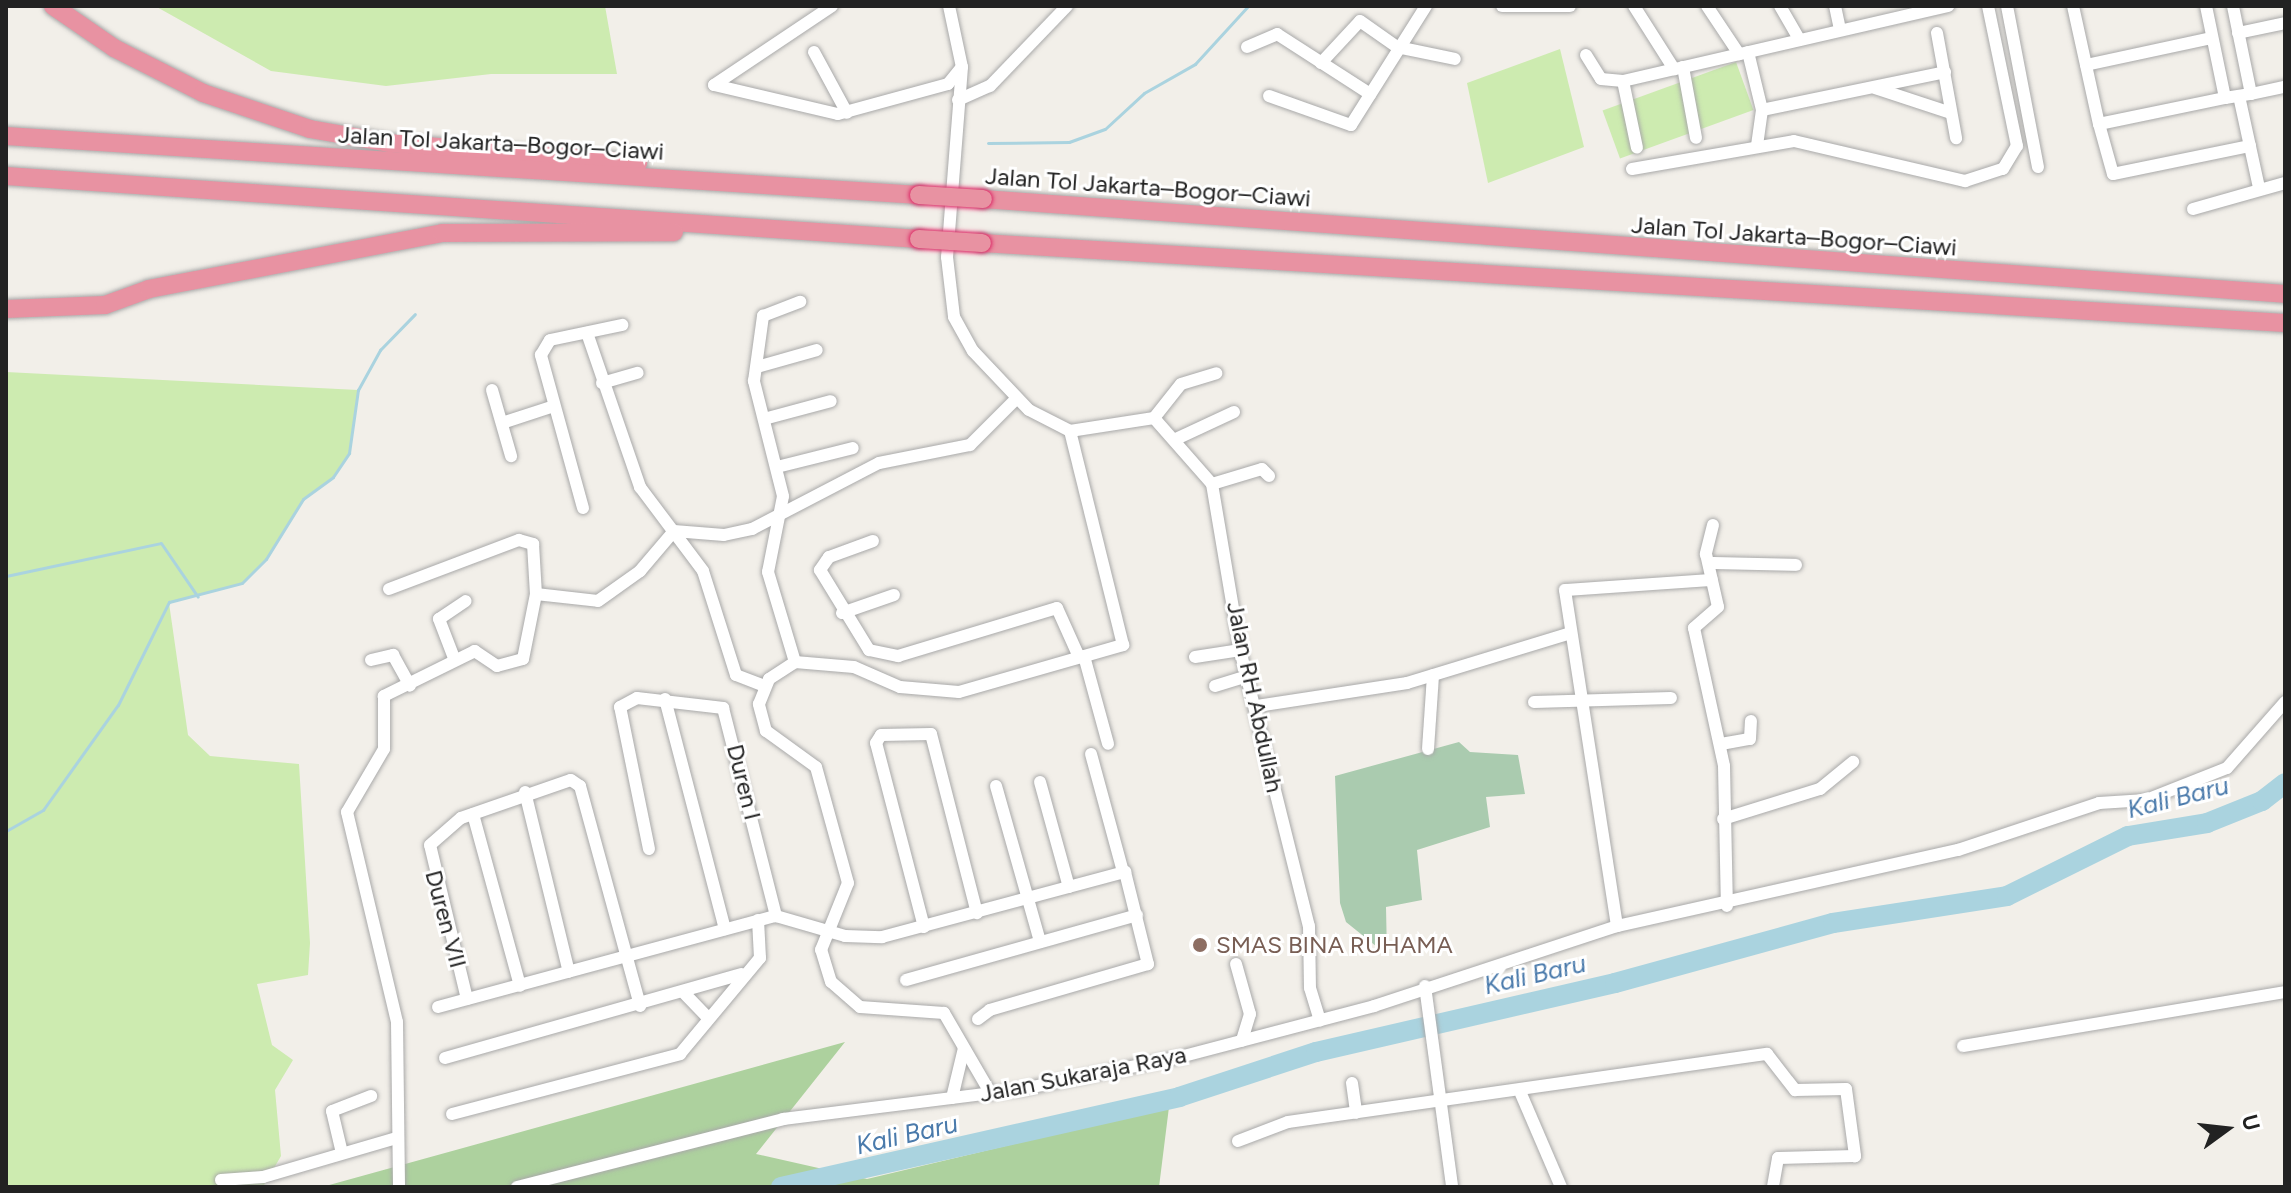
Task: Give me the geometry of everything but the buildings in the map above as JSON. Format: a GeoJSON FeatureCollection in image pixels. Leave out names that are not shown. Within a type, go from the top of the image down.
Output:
{"type":"FeatureCollection","features":[{"type":"Feature","properties":{"kind":"highway"},"geometry":{"type":"LineString","coordinates":[[53,6],[161,73],[310,129],[836,189]]}},
{"type":"Feature","properties":{"kind":"highway","name":"Jalan Tol Jakarta–Bogor–Ciawi"},"geometry":{"type":"LineString","coordinates":[[6,136],[983,199],[2285,294]]}},
{"type":"Feature","properties":{"kind":"highway"},"geometry":{"type":"LineString","coordinates":[[6,176],[919,239],[2285,323]]}},
{"type":"Feature","properties":{"kind":"highway"},"geometry":{"type":"LineString","coordinates":[[6,309],[105,305],[155,288],[442,233],[781,229]]}},
{"type":"Feature","properties":{"kind":"highway"},"geometry":{"type":"LineString","coordinates":[[2180,316],[2181,287]]}},
{"type":"Feature","properties":{"kind":"street"},"geometry":{"type":"LineString","coordinates":[[832,6],[714,85],[847,113],[948,84],[962,67]]}},
{"type":"Feature","properties":{"kind":"street"},"geometry":{"type":"LineString","coordinates":[[949,6],[962,67],[947,257],[958,329],[1015,400],[1070,431],[1154,418],[1181,384],[1216,373]]}},
{"type":"Feature","properties":{"kind":"street"},"geometry":{"type":"LineString","coordinates":[[958,100],[990,86],[1067,6]]}},
{"type":"Feature","properties":{"kind":"street"},"geometry":{"type":"LineString","coordinates":[[1269,96],[1347,126],[1426,6]]}},
{"type":"Feature","properties":{"kind":"street"},"geometry":{"type":"LineString","coordinates":[[1502,6],[1570,6]]}},
{"type":"Feature","properties":{"kind":"street"},"geometry":{"type":"LineString","coordinates":[[1634,6],[1678,68],[1696,138]]}},
{"type":"Feature","properties":{"kind":"street"},"geometry":{"type":"LineString","coordinates":[[1707,6],[1744,53],[1762,110],[1757,145]]}},
{"type":"Feature","properties":{"kind":"street"},"geometry":{"type":"LineString","coordinates":[[1780,6],[1800,40]]}},
{"type":"Feature","properties":{"kind":"street"},"geometry":{"type":"LineString","coordinates":[[1835,6],[1840,29]]}},
{"type":"Feature","properties":{"kind":"street"},"geometry":{"type":"LineString","coordinates":[[1586,55],[1601,79],[1623,81],[1800,40],[1886,12],[1944,6]]}},
{"type":"Feature","properties":{"kind":"street"},"geometry":{"type":"LineString","coordinates":[[1632,169],[1757,145],[1813,143],[1965,181],[2010,166],[2017,146],[1988,6]]}},
{"type":"Feature","properties":{"kind":"street"},"geometry":{"type":"LineString","coordinates":[[2007,6],[2038,167]]}},
{"type":"Feature","properties":{"kind":"street"},"geometry":{"type":"LineString","coordinates":[[2073,6],[2113,174],[2250,146]]}},
{"type":"Feature","properties":{"kind":"street"},"geometry":{"type":"LineString","coordinates":[[2206,6],[2225,98]]}},
{"type":"Feature","properties":{"kind":"street"},"geometry":{"type":"LineString","coordinates":[[2233,6],[2250,146],[2259,188]]}},
{"type":"Feature","properties":{"kind":"street"},"geometry":{"type":"LineString","coordinates":[[1321,63],[1354,23],[1397,47],[1455,59]]}},
{"type":"Feature","properties":{"kind":"street"},"geometry":{"type":"LineString","coordinates":[[2238,33],[2285,23]]}},
{"type":"Feature","properties":{"kind":"street"},"geometry":{"type":"LineString","coordinates":[[1937,33],[1956,138]]}},
{"type":"Feature","properties":{"kind":"street"},"geometry":{"type":"LineString","coordinates":[[1247,47],[1277,34],[1370,94]]}},
{"type":"Feature","properties":{"kind":"street"},"geometry":{"type":"LineString","coordinates":[[2086,65],[2212,38]]}},
{"type":"Feature","properties":{"kind":"street"},"geometry":{"type":"LineString","coordinates":[[814,52],[847,113]]}},
{"type":"Feature","properties":{"kind":"street"},"geometry":{"type":"LineString","coordinates":[[1762,110],[1945,72]]}},
{"type":"Feature","properties":{"kind":"street"},"geometry":{"type":"LineString","coordinates":[[1623,81],[1637,148]]}},
{"type":"Feature","properties":{"kind":"street"},"geometry":{"type":"LineString","coordinates":[[1872,87],[1951,113]]}},
{"type":"Feature","properties":{"kind":"street"},"geometry":{"type":"LineString","coordinates":[[2099,124],[2285,87]]}},
{"type":"Feature","properties":{"kind":"street"},"geometry":{"type":"LineString","coordinates":[[2193,209],[2285,183]]}},
{"type":"Feature","properties":{"kind":"street"},"geometry":{"type":"LineString","coordinates":[[795,662],[768,572],[781,511],[777,467],[764,419],[757,367],[763,316],[800,302]]}},
{"type":"Feature","properties":{"kind":"street"},"geometry":{"type":"LineString","coordinates":[[583,508],[541,367],[545,345],[622,325]]}},
{"type":"Feature","properties":{"kind":"street"},"geometry":{"type":"LineString","coordinates":[[587,333],[640,487],[703,571],[736,675],[765,686]]}},
{"type":"Feature","properties":{"kind":"street"},"geometry":{"type":"LineString","coordinates":[[757,367],[817,350]]}},
{"type":"Feature","properties":{"kind":"street"},"geometry":{"type":"LineString","coordinates":[[602,383],[638,373]]}},
{"type":"Feature","properties":{"kind":"street"},"geometry":{"type":"LineString","coordinates":[[492,390],[511,456]]}},
{"type":"Feature","properties":{"kind":"street"},"geometry":{"type":"LineString","coordinates":[[674,531],[724,535],[879,463],[970,445],[1015,400]]}},
{"type":"Feature","properties":{"kind":"street"},"geometry":{"type":"LineString","coordinates":[[764,419],[831,401]]}},
{"type":"Feature","properties":{"kind":"street"},"geometry":{"type":"LineString","coordinates":[[502,423],[551,407]]}},
{"type":"Feature","properties":{"kind":"street"},"geometry":{"type":"LineString","coordinates":[[1176,439],[1234,412]]}},
{"type":"Feature","properties":{"kind":"street","name":"Jalan RH Abdullah"},"geometry":{"type":"LineString","coordinates":[[1154,418],[1176,439],[1212,484],[1240,650],[1257,706],[1309,926],[1310,988],[1320,1021]]}},
{"type":"Feature","properties":{"kind":"street"},"geometry":{"type":"LineString","coordinates":[[991,1094],[953,1020],[936,1010],[860,1007],[843,999],[823,962],[828,931],[848,883],[816,767],[761,722],[765,686],[795,662],[866,669],[900,687],[953,693],[1081,657],[1125,638],[1070,431]]}},
{"type":"Feature","properties":{"kind":"street"},"geometry":{"type":"LineString","coordinates":[[777,467],[853,448]]}},
{"type":"Feature","properties":{"kind":"street"},"geometry":{"type":"LineString","coordinates":[[1212,484],[1262,469],[1269,476]]}},
{"type":"Feature","properties":{"kind":"street"},"geometry":{"type":"LineString","coordinates":[[1713,525],[1709,563],[1718,607],[1694,628],[1721,744],[1727,906]]}},
{"type":"Feature","properties":{"kind":"street"},"geometry":{"type":"LineString","coordinates":[[536,594],[584,603],[612,595],[674,531]]}},
{"type":"Feature","properties":{"kind":"street"},"geometry":{"type":"LineString","coordinates":[[389,589],[526,539],[533,544],[536,594],[522,661],[497,666],[475,651],[454,658],[410,686],[384,696],[384,749],[347,812],[397,1022],[396,1138],[399,1187]]}},
{"type":"Feature","properties":{"kind":"street"},"geometry":{"type":"LineString","coordinates":[[873,541],[821,565],[842,613],[869,650],[890,657],[1057,608],[1081,657],[1108,744]]}},
{"type":"Feature","properties":{"kind":"street"},"geometry":{"type":"LineString","coordinates":[[1709,563],[1796,565]]}},
{"type":"Feature","properties":{"kind":"street"},"geometry":{"type":"LineString","coordinates":[[1617,926],[1567,634],[1568,588],[1712,580]]}},
{"type":"Feature","properties":{"kind":"street"},"geometry":{"type":"LineString","coordinates":[[842,613],[894,595]]}},
{"type":"Feature","properties":{"kind":"street"},"geometry":{"type":"LineString","coordinates":[[454,658],[439,619],[466,601]]}},
{"type":"Feature","properties":{"kind":"street"},"geometry":{"type":"LineString","coordinates":[[1257,706],[1433,675],[1567,634]]}},
{"type":"Feature","properties":{"kind":"street"},"geometry":{"type":"LineString","coordinates":[[1195,657],[1240,650]]}},
{"type":"Feature","properties":{"kind":"street"},"geometry":{"type":"LineString","coordinates":[[371,660],[393,655],[410,686]]}},
{"type":"Feature","properties":{"kind":"street"},"geometry":{"type":"LineString","coordinates":[[1428,749],[1433,675]]}},
{"type":"Feature","properties":{"kind":"street"},"geometry":{"type":"LineString","coordinates":[[1215,686],[1248,676]]}},
{"type":"Feature","properties":{"kind":"street"},"geometry":{"type":"LineString","coordinates":[[649,849],[617,716],[637,698],[665,699],[725,929]]}},
{"type":"Feature","properties":{"kind":"street"},"geometry":{"type":"LineString","coordinates":[[1534,702],[1671,698]]}},
{"type":"Feature","properties":{"kind":"street","name":"Duren I"},"geometry":{"type":"LineString","coordinates":[[665,699],[726,711],[776,916]]}},
{"type":"Feature","properties":{"kind":"street","name":"Jalan Sukaraja Raya"},"geometry":{"type":"LineString","coordinates":[[517,1187],[783,1119],[991,1094],[1242,1041],[1320,1021],[1617,926],[1727,906],[1958,850],[2099,803],[2177,791],[2227,768],[2285,702]]}},
{"type":"Feature","properties":{"kind":"street"},"geometry":{"type":"LineString","coordinates":[[1721,744],[1750,739],[1751,721]]}},
{"type":"Feature","properties":{"kind":"street"},"geometry":{"type":"LineString","coordinates":[[924,927],[876,743],[881,735],[928,732],[933,739],[977,913]]}},
{"type":"Feature","properties":{"kind":"street"},"geometry":{"type":"LineString","coordinates":[[978,1019],[1148,964],[1091,754]]}},
{"type":"Feature","properties":{"kind":"street"},"geometry":{"type":"LineString","coordinates":[[1723,819],[1820,789],[1853,762]]}},
{"type":"Feature","properties":{"kind":"street","name":"Duren VII"},"geometry":{"type":"LineString","coordinates":[[467,999],[429,853],[433,839],[473,814],[560,781],[580,786],[627,958]]}},
{"type":"Feature","properties":{"kind":"street"},"geometry":{"type":"LineString","coordinates":[[1040,782],[1069,887]]}},
{"type":"Feature","properties":{"kind":"street"},"geometry":{"type":"LineString","coordinates":[[996,786],[1040,942]]}},
{"type":"Feature","properties":{"kind":"street"},"geometry":{"type":"LineString","coordinates":[[525,792],[569,972]]}},
{"type":"Feature","properties":{"kind":"street"},"geometry":{"type":"LineString","coordinates":[[473,814],[520,986]]}},
{"type":"Feature","properties":{"kind":"street"},"geometry":{"type":"LineString","coordinates":[[438,1007],[776,916],[866,939],[924,927],[1123,872]]}},
{"type":"Feature","properties":{"kind":"street"},"geometry":{"type":"LineString","coordinates":[[906,980],[1137,915]]}},
{"type":"Feature","properties":{"kind":"street"},"geometry":{"type":"LineString","coordinates":[[452,1114],[673,1057],[764,950],[758,920]]}},
{"type":"Feature","properties":{"kind":"street"},"geometry":{"type":"LineString","coordinates":[[627,958],[640,1006]]}},
{"type":"Feature","properties":{"kind":"street"},"geometry":{"type":"LineString","coordinates":[[1236,964],[1250,1014],[1242,1041]]}},
{"type":"Feature","properties":{"kind":"street"},"geometry":{"type":"LineString","coordinates":[[445,1058],[685,994],[741,974]]}},
{"type":"Feature","properties":{"kind":"street"},"geometry":{"type":"LineString","coordinates":[[1425,986],[1432,1004],[1438,1041],[1452,1187]]}},
{"type":"Feature","properties":{"kind":"street"},"geometry":{"type":"LineString","coordinates":[[1963,1046],[2285,992]]}},
{"type":"Feature","properties":{"kind":"street"},"geometry":{"type":"LineString","coordinates":[[685,994],[708,1018]]}},
{"type":"Feature","properties":{"kind":"street"},"geometry":{"type":"LineString","coordinates":[[952,1098],[964,1071],[964,1045]]}},
{"type":"Feature","properties":{"kind":"street"},"geometry":{"type":"LineString","coordinates":[[1238,1141],[1288,1122],[1521,1094],[1739,1054],[1775,1056],[1795,1090],[1841,1087],[1849,1094],[1854,1159],[1778,1158],[1773,1187]]}},
{"type":"Feature","properties":{"kind":"street"},"geometry":{"type":"LineString","coordinates":[[1352,1083],[1356,1113]]}},
{"type":"Feature","properties":{"kind":"street"},"geometry":{"type":"LineString","coordinates":[[1521,1094],[1561,1187]]}},
{"type":"Feature","properties":{"kind":"street"},"geometry":{"type":"LineString","coordinates":[[342,1153],[332,1111],[371,1096]]}},
{"type":"Feature","properties":{"kind":"street"},"geometry":{"type":"LineString","coordinates":[[221,1180],[263,1177],[396,1138]]}},
{"type":"Feature","properties":{"kind":"green space"},"geometry":{"type":"Polygon","coordinates":[[[155,6],[605,6],[617,74],[491,74],[386,86],[271,71],[155,6]]]}},
{"type":"Feature","properties":{"kind":"green space"},"geometry":{"type":"Polygon","coordinates":[[[1560,49],[1584,147],[1488,183],[1467,83],[1560,49]]]}},
{"type":"Feature","properties":{"kind":"green space"},"geometry":{"type":"Polygon","coordinates":[[[1736,62],[1753,110],[1620,158],[1603,111],[1736,62]]]}},
{"type":"Feature","properties":{"kind":"green space"},"geometry":{"type":"Polygon","coordinates":[[[6,372],[358,390],[349,453],[333,477],[303,499],[266,559],[242,583],[169,603],[188,735],[210,756],[299,764],[310,943],[308,975],[257,984],[272,1045],[293,1060],[275,1090],[281,1156],[263,1187],[6,1187],[6,372]]]}},
{"type":"Feature","properties":{"kind":"green space"},"geometry":{"type":"Polygon","coordinates":[[[1459,742],[1470,752],[1518,755],[1525,794],[1486,797],[1490,827],[1417,850],[1422,900],[1386,907],[1387,955],[1346,922],[1340,903],[1335,776],[1459,742]]]}},
{"type":"Feature","properties":{"kind":"green space"},"geometry":{"type":"Polygon","coordinates":[[[845,1042],[756,1154],[867,1179],[1169,1107],[1159,1187],[322,1187],[845,1042]]]}},
{"type":"Feature","properties":{"kind":"waterway"},"geometry":{"type":"LineString","coordinates":[[988,143],[1069,142],[1105,129],[1144,93],[1195,64],[1248,6]]}},
{"type":"Feature","properties":{"kind":"waterway"},"geometry":{"type":"LineString","coordinates":[[6,831],[43,810],[118,705],[169,602],[242,583],[266,559],[303,499],[333,477],[349,453],[358,390],[380,350],[415,314]]}},
{"type":"Feature","properties":{"kind":"waterway"},"geometry":{"type":"LineString","coordinates":[[6,576],[161,543],[198,597]]}},
{"type":"Feature","properties":{"kind":"waterway","name":"Kali Baru"},"geometry":{"type":"LineString","coordinates":[[781,1187],[1179,1097],[1316,1052],[1615,983],[1833,923],[2007,896],[2128,836],[2207,823],[2262,801],[2285,783]]}},
{"type":"Feature","properties":{"kind":"place","name":"SMAS BINA RUHAMA"},"geometry":{"type":"Point","coordinates":[1200,945]}}]}
